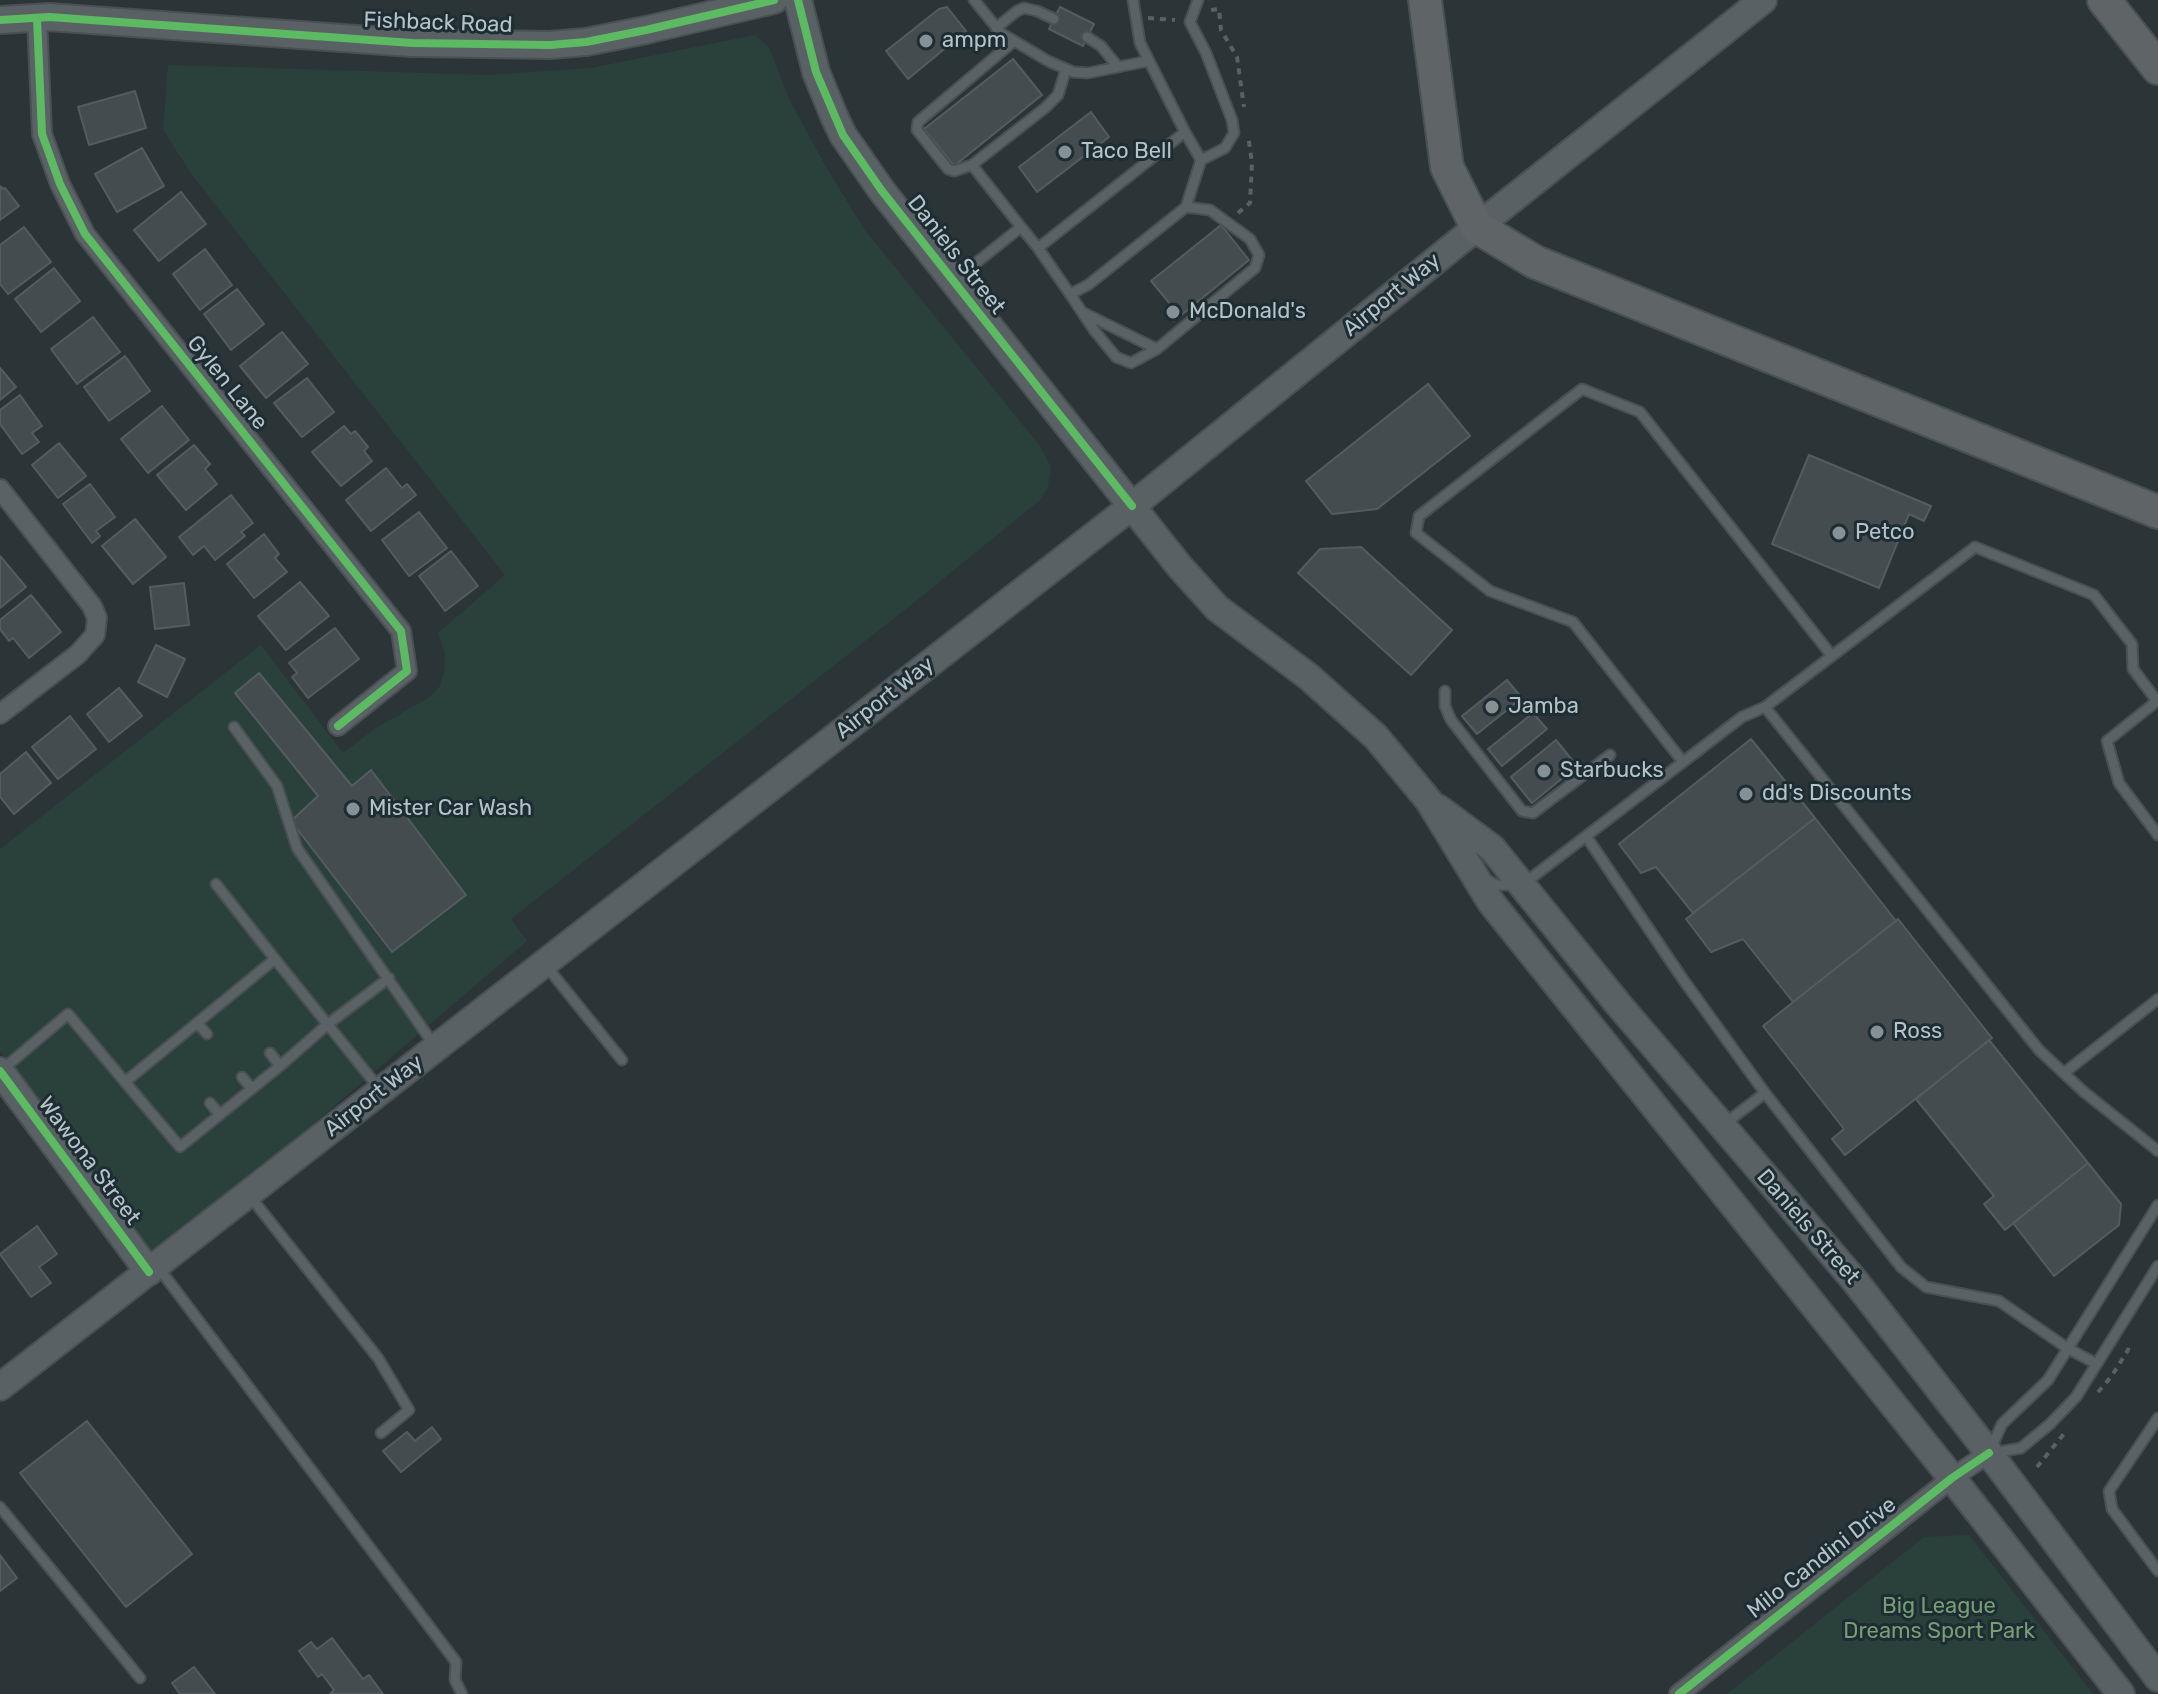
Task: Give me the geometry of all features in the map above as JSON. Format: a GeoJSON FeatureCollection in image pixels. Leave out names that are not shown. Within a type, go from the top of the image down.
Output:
{"type":"FeatureCollection","features":[{"type":"Feature","properties":{"kind":"highway"},"geometry":{"type":"LineString","coordinates":[[1425,0],[1447,167],[1477,227],[1535,262],[2158,512]]}},
{"type":"Feature","properties":{"kind":"highway"},"geometry":{"type":"LineString","coordinates":[[2104,0],[2158,68]]}},
{"type":"Feature","properties":{"kind":"main road","name":"Fishback Road"},"geometry":{"type":"LineString","coordinates":[[0,20],[37,18],[412,43],[550,45],[586,42],[646,30],[774,0]]}},
{"type":"Feature","properties":{"kind":"main road","name":"Daniels Street"},"geometry":{"type":"LineString","coordinates":[[798,0],[816,72],[843,135],[882,191],[1180,567],[1217,608],[1309,677],[1376,737],[1429,801],[1490,901],[2121,1694]]}},
{"type":"Feature","properties":{"kind":"main road","name":"Airport Way"},"geometry":{"type":"LineString","coordinates":[[0,1387],[1132,506],[1763,0]]}},
{"type":"Feature","properties":{"kind":"main road","name":"Daniels Street"},"geometry":{"type":"LineString","coordinates":[[1429,801],[1492,848],[1721,1127],[1855,1281],[2158,1678]]}},
{"type":"Feature","properties":{"kind":"main road","name":"Wawona Street"},"geometry":{"type":"LineString","coordinates":[[0,1071],[153,1269]]}},
{"type":"Feature","properties":{"kind":"street","name":"Gylen Lane"},"geometry":{"type":"LineString","coordinates":[[37,18],[42,134],[60,184],[85,234],[401,631],[407,671],[338,726]]}},
{"type":"Feature","properties":{"kind":"street"},"geometry":{"type":"LineString","coordinates":[[0,489],[92,606],[97,618],[95,635],[78,654],[0,714]]}},
{"type":"Feature","properties":{"kind":"street","name":"Milo Candini Drive"},"geometry":{"type":"LineString","coordinates":[[1679,1694],[1952,1478],[1989,1453]]}},
{"type":"Feature","properties":{"kind":"lane"},"geometry":{"type":"LineString","coordinates":[[974,0],[1001,33],[1073,72],[1088,73],[1148,61]]}},
{"type":"Feature","properties":{"kind":"lane"},"geometry":{"type":"LineString","coordinates":[[1133,0],[1140,43],[1201,160]]}},
{"type":"Feature","properties":{"kind":"lane"},"geometry":{"type":"LineString","coordinates":[[1070,294],[1088,285],[1186,207],[1201,160],[1225,148],[1234,133],[1232,120],[1206,53],[1190,22],[1196,0]]}},
{"type":"Feature","properties":{"kind":"lane"},"geometry":{"type":"LineString","coordinates":[[996,28],[1024,8],[1054,19]]}},
{"type":"Feature","properties":{"kind":"lane"},"geometry":{"type":"LineString","coordinates":[[1087,37],[1101,46],[1118,67]]}},
{"type":"Feature","properties":{"kind":"lane"},"geometry":{"type":"LineString","coordinates":[[1014,41],[918,122],[917,130],[948,169],[954,171],[972,165],[1051,101],[1058,95],[1066,69]]}},
{"type":"Feature","properties":{"kind":"lane"},"geometry":{"type":"LineString","coordinates":[[1038,248],[1185,132]]}},
{"type":"Feature","properties":{"kind":"lane"},"geometry":{"type":"LineString","coordinates":[[972,165],[1038,248],[1094,330],[1116,357],[1131,363],[1157,349],[1255,268],[1259,255],[1250,239],[1210,210],[1186,207]]}},
{"type":"Feature","properties":{"kind":"lane"},"geometry":{"type":"LineString","coordinates":[[954,281],[1021,227]]}},
{"type":"Feature","properties":{"kind":"lane"},"geometry":{"type":"LineString","coordinates":[[1082,312],[1157,349]]}},
{"type":"Feature","properties":{"kind":"lane"},"geometry":{"type":"LineString","coordinates":[[1683,762],[1573,622],[1490,591],[1416,533],[1419,516],[1582,389],[1640,412],[1832,656]]}},
{"type":"Feature","properties":{"kind":"lane"},"geometry":{"type":"LineString","coordinates":[[1470,869],[1496,885],[1522,885],[1742,717],[1765,707],[1975,547],[2094,595],[2132,644],[2133,669],[2157,701],[2107,741],[2119,783],[2158,835]]}},
{"type":"Feature","properties":{"kind":"lane"},"geometry":{"type":"LineString","coordinates":[[1445,691],[1445,706],[1451,720],[1522,811],[1533,813],[1610,755]]}},
{"type":"Feature","properties":{"kind":"lane"},"geometry":{"type":"LineString","coordinates":[[1765,707],[2039,1050],[2084,1092],[2158,1151]]}},
{"type":"Feature","properties":{"kind":"lane"},"geometry":{"type":"LineString","coordinates":[[234,727],[277,786],[297,848],[436,1048]]}},
{"type":"Feature","properties":{"kind":"lane"},"geometry":{"type":"LineString","coordinates":[[1586,836],[1765,1093],[1901,1267],[1926,1287],[1999,1301],[2067,1348],[2095,1363]]}},
{"type":"Feature","properties":{"kind":"lane"},"geometry":{"type":"LineString","coordinates":[[216,884],[381,1091]]}},
{"type":"Feature","properties":{"kind":"lane"},"geometry":{"type":"LineString","coordinates":[[125,1082],[275,959]]}},
{"type":"Feature","properties":{"kind":"lane"},"geometry":{"type":"LineString","coordinates":[[544,964],[622,1060]]}},
{"type":"Feature","properties":{"kind":"lane"},"geometry":{"type":"LineString","coordinates":[[0,1071],[68,1014],[180,1147],[328,1024],[389,978]]}},
{"type":"Feature","properties":{"kind":"lane"},"geometry":{"type":"LineString","coordinates":[[2064,1073],[2158,999]]}},
{"type":"Feature","properties":{"kind":"lane"},"geometry":{"type":"LineString","coordinates":[[227,1000],[236,1010]]}},
{"type":"Feature","properties":{"kind":"lane"},"geometry":{"type":"LineString","coordinates":[[197,1023],[207,1034]]}},
{"type":"Feature","properties":{"kind":"lane"},"geometry":{"type":"LineString","coordinates":[[167,1047],[176,1058]]}},
{"type":"Feature","properties":{"kind":"lane"},"geometry":{"type":"LineString","coordinates":[[270,1053],[280,1066]]}},
{"type":"Feature","properties":{"kind":"lane"},"geometry":{"type":"LineString","coordinates":[[242,1077],[252,1089]]}},
{"type":"Feature","properties":{"kind":"lane"},"geometry":{"type":"LineString","coordinates":[[1721,1127],[1765,1093]]}},
{"type":"Feature","properties":{"kind":"lane"},"geometry":{"type":"LineString","coordinates":[[210,1103],[220,1115]]}},
{"type":"Feature","properties":{"kind":"lane"},"geometry":{"type":"LineString","coordinates":[[249,1194],[378,1358],[409,1410],[381,1433]]}},
{"type":"Feature","properties":{"kind":"lane"},"geometry":{"type":"LineString","coordinates":[[1989,1453],[2002,1424],[2048,1380],[2158,1205]]}},
{"type":"Feature","properties":{"kind":"lane"},"geometry":{"type":"LineString","coordinates":[[1989,1453],[2021,1448],[2076,1397],[2158,1266]]}},
{"type":"Feature","properties":{"kind":"lane"},"geometry":{"type":"LineString","coordinates":[[153,1269],[456,1662],[455,1680],[462,1694]]}},
{"type":"Feature","properties":{"kind":"lane"},"geometry":{"type":"LineString","coordinates":[[2158,1418],[2109,1491],[2112,1509],[2158,1571]]}},
{"type":"Feature","properties":{"kind":"lane"},"geometry":{"type":"LineString","coordinates":[[0,1507],[140,1678]]}},
{"type":"Feature","properties":{"kind":"green space"},"geometry":{"type":"Polygon","coordinates":[[[755,35],[769,47],[789,99],[864,229],[1040,446],[1051,467],[1048,486],[1040,500],[911,605],[511,919],[527,941],[283,1150],[168,1241],[150,1250],[0,1051],[0,849],[261,645],[343,753],[376,728],[430,697],[440,686],[444,672],[445,653],[438,633],[505,575],[193,176],[163,130],[168,65],[489,75],[591,68],[755,35]]]}},
{"type":"Feature","properties":{"kind":"green space","name":"Big League Dreams Sport Park"},"geometry":{"type":"Polygon","coordinates":[[[1969,1535],[2093,1694],[1727,1694],[1924,1537],[1969,1535]]]}},
{"type":"Feature","properties":{"kind":"building","name":"ampm"},"geometry":{"type":"Polygon","coordinates":[[[947,7],[966,31],[908,79],[886,51],[939,9],[947,7]]]}},
{"type":"Feature","properties":{"kind":"building"},"geometry":{"type":"Polygon","coordinates":[[[1060,7],[1094,24],[1083,46],[1049,29],[1060,7]]]}},
{"type":"Feature","properties":{"kind":"building"},"geometry":{"type":"Polygon","coordinates":[[[1013,59],[1042,95],[954,166],[924,129],[1013,59]]]}},
{"type":"Feature","properties":{"kind":"building"},"geometry":{"type":"Polygon","coordinates":[[[135,91],[146,128],[89,145],[78,107],[135,91]]]}},
{"type":"Feature","properties":{"kind":"building"},"geometry":{"type":"Polygon","coordinates":[[[1091,112],[1109,137],[1037,192],[1019,167],[1091,112]]]}},
{"type":"Feature","properties":{"kind":"building"},"geometry":{"type":"Polygon","coordinates":[[[142,148],[164,186],[117,212],[95,174],[142,148]]]}},
{"type":"Feature","properties":{"kind":"building"},"geometry":{"type":"Polygon","coordinates":[[[0,186],[19,206],[0,220],[0,186]]]}},
{"type":"Feature","properties":{"kind":"building"},"geometry":{"type":"Polygon","coordinates":[[[181,192],[206,224],[159,261],[134,230],[181,192]]]}},
{"type":"Feature","properties":{"kind":"building"},"geometry":{"type":"Polygon","coordinates":[[[1221,225],[1249,260],[1174,321],[1165,310],[1171,305],[1151,281],[1221,225]]]}},
{"type":"Feature","properties":{"kind":"building"},"geometry":{"type":"Polygon","coordinates":[[[24,227],[51,262],[8,294],[0,284],[0,245],[24,227]]]}},
{"type":"Feature","properties":{"kind":"building"},"geometry":{"type":"Polygon","coordinates":[[[205,249],[232,285],[200,310],[173,274],[205,249]]]}},
{"type":"Feature","properties":{"kind":"building"},"geometry":{"type":"Polygon","coordinates":[[[54,268],[80,301],[41,332],[15,299],[54,268]]]}},
{"type":"Feature","properties":{"kind":"building"},"geometry":{"type":"Polygon","coordinates":[[[237,289],[264,324],[231,350],[204,314],[237,289]]]}},
{"type":"Feature","properties":{"kind":"building"},"geometry":{"type":"Polygon","coordinates":[[[93,317],[120,352],[77,384],[51,349],[93,317]]]}},
{"type":"Feature","properties":{"kind":"building"},"geometry":{"type":"Polygon","coordinates":[[[282,332],[308,364],[266,398],[240,366],[282,332]]]}},
{"type":"Feature","properties":{"kind":"building"},"geometry":{"type":"Polygon","coordinates":[[[125,356],[150,391],[109,421],[84,387],[125,356]]]}},
{"type":"Feature","properties":{"kind":"building"},"geometry":{"type":"Polygon","coordinates":[[[0,368],[16,387],[0,400],[0,368]]]}},
{"type":"Feature","properties":{"kind":"building"},"geometry":{"type":"Polygon","coordinates":[[[307,378],[334,412],[302,437],[274,403],[307,378]]]}},
{"type":"Feature","properties":{"kind":"building"},"geometry":{"type":"Polygon","coordinates":[[[1428,384],[1470,436],[1377,509],[1332,514],[1306,481],[1428,384]]]}},
{"type":"Feature","properties":{"kind":"building"},"geometry":{"type":"Polygon","coordinates":[[[20,395],[42,426],[32,433],[39,442],[22,454],[0,424],[0,410],[20,395]]]}},
{"type":"Feature","properties":{"kind":"building"},"geometry":{"type":"Polygon","coordinates":[[[162,406],[189,440],[148,473],[121,439],[162,406]]]}},
{"type":"Feature","properties":{"kind":"building"},"geometry":{"type":"Polygon","coordinates":[[[344,426],[351,434],[355,431],[368,447],[364,451],[372,461],[341,486],[312,452],[344,426]]]}},
{"type":"Feature","properties":{"kind":"building"},"geometry":{"type":"Polygon","coordinates":[[[59,443],[86,476],[58,498],[32,465],[59,443]]]}},
{"type":"Feature","properties":{"kind":"building"},"geometry":{"type":"Polygon","coordinates":[[[194,445],[210,464],[205,469],[217,484],[186,510],[157,475],[194,445]]]}},
{"type":"Feature","properties":{"kind":"building","name":"Petco"},"geometry":{"type":"Polygon","coordinates":[[[1809,455],[1931,506],[1924,521],[1909,514],[1879,588],[1772,544],[1809,455]]]}},
{"type":"Feature","properties":{"kind":"building"},"geometry":{"type":"Polygon","coordinates":[[[386,468],[402,488],[407,484],[416,495],[371,531],[346,500],[386,468]]]}},
{"type":"Feature","properties":{"kind":"building"},"geometry":{"type":"Polygon","coordinates":[[[90,484],[115,517],[96,531],[100,536],[92,543],[63,504],[90,484]]]}},
{"type":"Feature","properties":{"kind":"building"},"geometry":{"type":"Polygon","coordinates":[[[231,495],[253,523],[241,532],[245,536],[215,560],[204,546],[193,555],[179,537],[231,495]]]}},
{"type":"Feature","properties":{"kind":"building"},"geometry":{"type":"Polygon","coordinates":[[[419,512],[447,548],[409,576],[382,540],[419,512]]]}},
{"type":"Feature","properties":{"kind":"building"},"geometry":{"type":"Polygon","coordinates":[[[135,519],[166,557],[133,584],[102,546],[135,519]]]}},
{"type":"Feature","properties":{"kind":"building"},"geometry":{"type":"Polygon","coordinates":[[[264,534],[279,554],[275,558],[287,572],[254,598],[227,564],[264,534]]]}},
{"type":"Feature","properties":{"kind":"building"},"geometry":{"type":"Polygon","coordinates":[[[1361,547],[1452,630],[1411,675],[1298,573],[1320,549],[1361,547]]]}},
{"type":"Feature","properties":{"kind":"building"},"geometry":{"type":"Polygon","coordinates":[[[451,551],[478,586],[445,611],[419,576],[451,551]]]}},
{"type":"Feature","properties":{"kind":"building"},"geometry":{"type":"Polygon","coordinates":[[[0,556],[26,587],[0,608],[0,556]]]}},
{"type":"Feature","properties":{"kind":"building"},"geometry":{"type":"Polygon","coordinates":[[[300,582],[329,616],[286,650],[258,616],[300,582]]]}},
{"type":"Feature","properties":{"kind":"building"},"geometry":{"type":"Polygon","coordinates":[[[184,583],[189,625],[155,629],[150,587],[184,583]]]}},
{"type":"Feature","properties":{"kind":"building"},"geometry":{"type":"Polygon","coordinates":[[[31,595],[61,632],[29,658],[13,638],[9,641],[0,629],[0,620],[31,595]]]}},
{"type":"Feature","properties":{"kind":"building"},"geometry":{"type":"Polygon","coordinates":[[[335,628],[359,659],[308,698],[292,677],[297,673],[289,663],[335,628]]]}},
{"type":"Feature","properties":{"kind":"building"},"geometry":{"type":"Polygon","coordinates":[[[156,645],[185,659],[167,697],[138,682],[156,645]]]}},
{"type":"Feature","properties":{"kind":"building","name":"Mister Car Wash"},"geometry":{"type":"Polygon","coordinates":[[[259,673],[352,786],[371,770],[466,895],[392,952],[291,821],[318,796],[235,693],[259,673]]]}},
{"type":"Feature","properties":{"kind":"building","name":"Jamba"},"geometry":{"type":"Polygon","coordinates":[[[1507,680],[1522,698],[1477,734],[1462,716],[1507,680]]]}},
{"type":"Feature","properties":{"kind":"building"},"geometry":{"type":"Polygon","coordinates":[[[119,688],[142,716],[109,742],[87,714],[119,688]]]}},
{"type":"Feature","properties":{"kind":"building"},"geometry":{"type":"Polygon","coordinates":[[[1533,713],[1547,729],[1502,766],[1488,749],[1533,713]]]}},
{"type":"Feature","properties":{"kind":"building"},"geometry":{"type":"Polygon","coordinates":[[[70,716],[96,749],[58,779],[32,747],[70,716]]]}},
{"type":"Feature","properties":{"kind":"building"},"geometry":{"type":"Polygon","coordinates":[[[1751,739],[1815,818],[1693,913],[1656,867],[1641,873],[1619,844],[1751,739]]]}},
{"type":"Feature","properties":{"kind":"building","name":"Starbucks"},"geometry":{"type":"Polygon","coordinates":[[[1556,740],[1577,766],[1532,803],[1511,777],[1556,740]]]}},
{"type":"Feature","properties":{"kind":"building"},"geometry":{"type":"Polygon","coordinates":[[[26,752],[51,783],[14,814],[0,797],[0,774],[26,752]]]}},
{"type":"Feature","properties":{"kind":"building"},"geometry":{"type":"Polygon","coordinates":[[[1815,818],[1896,921],[1793,1002],[1743,939],[1711,952],[1686,919],[1815,818]]]}},
{"type":"Feature","properties":{"kind":"building","name":"Ross"},"geometry":{"type":"Polygon","coordinates":[[[1898,919],[1992,1038],[1845,1155],[1832,1139],[1844,1129],[1763,1026],[1898,919]]]}},
{"type":"Feature","properties":{"kind":"building"},"geometry":{"type":"Polygon","coordinates":[[[1989,1040],[2088,1163],[2005,1230],[1984,1204],[1994,1196],[1916,1099],[1989,1040]]]}},
{"type":"Feature","properties":{"kind":"building"},"geometry":{"type":"Polygon","coordinates":[[[2088,1163],[2121,1204],[2119,1225],[2054,1276],[2013,1223],[2088,1163]]]}},
{"type":"Feature","properties":{"kind":"building"},"geometry":{"type":"Polygon","coordinates":[[[37,1226],[57,1254],[39,1267],[51,1283],[31,1297],[0,1254],[37,1226]]]}},
{"type":"Feature","properties":{"kind":"building"},"geometry":{"type":"Polygon","coordinates":[[[87,1421],[192,1554],[126,1607],[20,1473],[87,1421]]]}},
{"type":"Feature","properties":{"kind":"building"},"geometry":{"type":"Polygon","coordinates":[[[432,1427],[441,1439],[401,1472],[383,1451],[407,1432],[415,1441],[432,1427]]]}},
{"type":"Feature","properties":{"kind":"building"},"geometry":{"type":"Polygon","coordinates":[[[0,1555],[17,1578],[0,1591],[0,1555]]]}},
{"type":"Feature","properties":{"kind":"building"},"geometry":{"type":"Polygon","coordinates":[[[332,1638],[363,1679],[369,1675],[383,1694],[330,1694],[334,1690],[322,1674],[318,1677],[299,1651],[311,1642],[317,1649],[332,1638]]]}},
{"type":"Feature","properties":{"kind":"building"},"geometry":{"type":"Polygon","coordinates":[[[194,1667],[215,1694],[180,1694],[172,1683],[194,1667]]]}},
{"type":"Feature","properties":{"kind":"cycle path"},"geometry":{"type":"LineString","coordinates":[[0,20],[49,17],[412,43],[550,45],[586,42],[646,30],[774,0]]}},
{"type":"Feature","properties":{"kind":"cycle path"},"geometry":{"type":"LineString","coordinates":[[798,0],[816,72],[843,135],[882,191],[1132,506]]}},
{"type":"Feature","properties":{"kind":"cycle path"},"geometry":{"type":"LineString","coordinates":[[37,18],[42,134],[60,184],[85,234],[401,631],[407,671],[338,726]]}},
{"type":"Feature","properties":{"kind":"cycle path"},"geometry":{"type":"LineString","coordinates":[[0,1071],[149,1272]]}},
{"type":"Feature","properties":{"kind":"cycle path"},"geometry":{"type":"LineString","coordinates":[[1679,1694],[1952,1478],[1989,1453]]}},
{"type":"Feature","properties":{"kind":"place","name":"ampm"},"geometry":{"type":"Point","coordinates":[926,41]}},
{"type":"Feature","properties":{"kind":"place","name":"Taco Bell"},"geometry":{"type":"Point","coordinates":[1065,152]}},
{"type":"Feature","properties":{"kind":"place","name":"McDonald's"},"geometry":{"type":"Point","coordinates":[1173,312]}},
{"type":"Feature","properties":{"kind":"place","name":"Petco"},"geometry":{"type":"Point","coordinates":[1839,533]}},
{"type":"Feature","properties":{"kind":"place","name":"Jamba"},"geometry":{"type":"Point","coordinates":[1492,707]}},
{"type":"Feature","properties":{"kind":"place","name":"Starbucks"},"geometry":{"type":"Point","coordinates":[1544,771]}},
{"type":"Feature","properties":{"kind":"place","name":"dd's Discounts"},"geometry":{"type":"Point","coordinates":[1746,794]}},
{"type":"Feature","properties":{"kind":"place","name":"Mister Car Wash"},"geometry":{"type":"Point","coordinates":[353,809]}},
{"type":"Feature","properties":{"kind":"place","name":"Ross"},"geometry":{"type":"Point","coordinates":[1877,1032]}}]}
